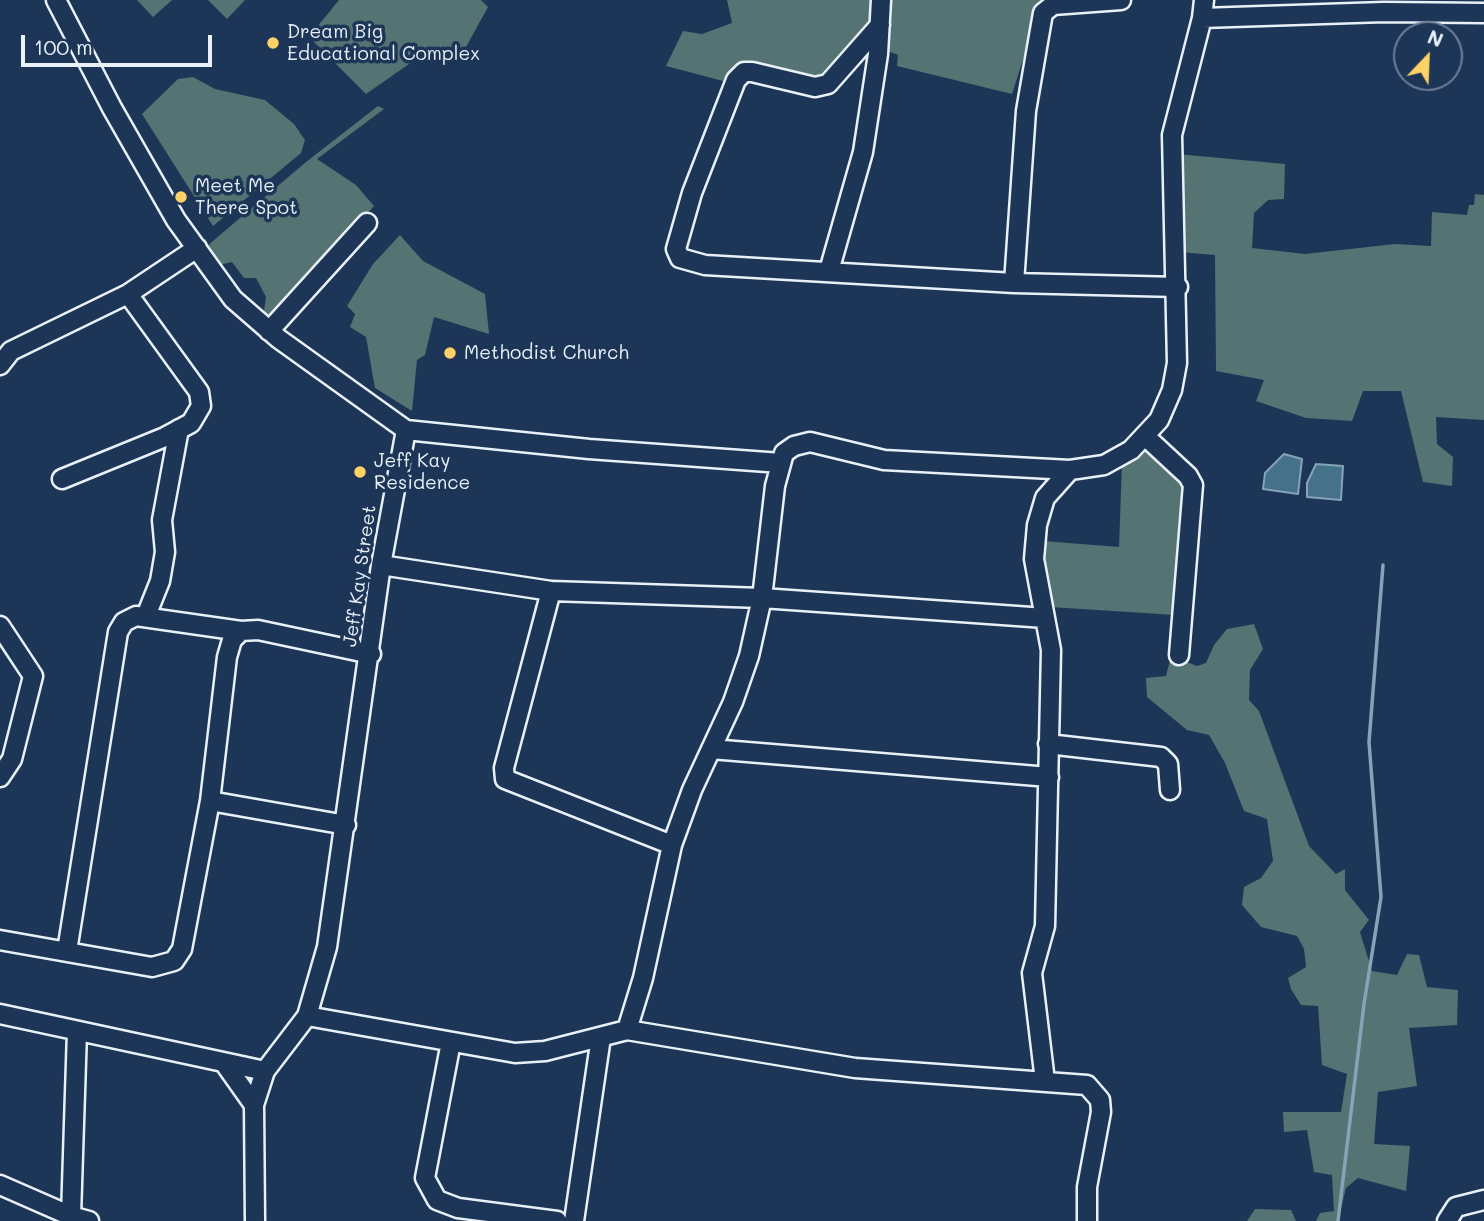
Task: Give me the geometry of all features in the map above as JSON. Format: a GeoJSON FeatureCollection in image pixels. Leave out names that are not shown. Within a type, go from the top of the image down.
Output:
{"type":"FeatureCollection","features":[{"type":"Feature","properties":{"kind":"street"},"geometry":{"type":"LineString","coordinates":[[56,0],[118,119],[176,220],[233,299],[269,331],[406,430],[589,449],[780,463]]}},
{"type":"Feature","properties":{"kind":"street"},"geometry":{"type":"LineString","coordinates":[[829,271],[863,152],[881,0]]}},
{"type":"Feature","properties":{"kind":"street"},"geometry":{"type":"LineString","coordinates":[[1014,283],[1026,111],[1043,13],[1053,5],[1121,0]]}},
{"type":"Feature","properties":{"kind":"street"},"geometry":{"type":"LineString","coordinates":[[627,1031],[672,845],[733,702],[749,656],[762,598],[775,486],[784,453],[793,446],[810,442],[884,460],[1070,470],[1104,465],[1131,450],[1159,420],[1172,390],[1177,363],[1178,287],[1172,135],[1203,9],[1353,6],[1484,13]]}},
{"type":"Feature","properties":{"kind":"street"},"geometry":{"type":"LineString","coordinates":[[880,25],[828,84],[815,88],[752,72],[744,72],[736,80],[692,193],[676,249],[680,258],[691,263],[1014,283],[1178,287]]}},
{"type":"Feature","properties":{"kind":"street"},"geometry":{"type":"LineString","coordinates":[[269,331],[368,223]]}},
{"type":"Feature","properties":{"kind":"street"},"geometry":{"type":"LineString","coordinates":[[0,365],[11,351],[128,294],[197,248]]}},
{"type":"Feature","properties":{"kind":"street"},"geometry":{"type":"LineString","coordinates":[[62,479],[191,423],[201,406],[199,392],[128,294]]}},
{"type":"Feature","properties":{"kind":"street"},"geometry":{"type":"LineString","coordinates":[[146,616],[160,581],[165,552],[162,520],[179,429]]}},
{"type":"Feature","properties":{"kind":"street","name":"Jeff Kay Street"},"geometry":{"type":"LineString","coordinates":[[255,1221],[254,1105],[265,1071],[307,1016],[327,947],[371,654],[381,565],[406,430]]}},
{"type":"Feature","properties":{"kind":"street"},"geometry":{"type":"LineString","coordinates":[[1146,437],[1188,476],[1193,485],[1179,655]]}},
{"type":"Feature","properties":{"kind":"street"},"geometry":{"type":"LineString","coordinates":[[1045,1082],[1032,973],[1045,926],[1051,650],[1034,559],[1037,525],[1045,498],[1070,470]]}},
{"type":"Feature","properties":{"kind":"street"},"geometry":{"type":"LineString","coordinates":[[381,565],[551,591],[762,598],[1045,618]]}},
{"type":"Feature","properties":{"kind":"street"},"geometry":{"type":"LineString","coordinates":[[551,591],[504,768],[505,779],[672,845]]}},
{"type":"Feature","properties":{"kind":"street"},"geometry":{"type":"LineString","coordinates":[[66,951],[114,643],[124,622],[136,616],[146,616],[242,631],[258,630],[371,654]]}},
{"type":"Feature","properties":{"kind":"street"},"geometry":{"type":"LineString","coordinates":[[0,626],[33,676],[12,759],[0,777]]}},
{"type":"Feature","properties":{"kind":"street"},"geometry":{"type":"LineString","coordinates":[[0,940],[152,967],[174,961],[181,949],[210,801],[227,657],[232,640],[242,631]]}},
{"type":"Feature","properties":{"kind":"street"},"geometry":{"type":"LineString","coordinates":[[1048,744],[1161,757],[1168,764],[1170,790]]}},
{"type":"Feature","properties":{"kind":"street"},"geometry":{"type":"LineString","coordinates":[[711,749],[1049,777]]}},
{"type":"Feature","properties":{"kind":"street"},"geometry":{"type":"LineString","coordinates":[[210,801],[346,825]]}},
{"type":"Feature","properties":{"kind":"street"},"geometry":{"type":"LineString","coordinates":[[0,1014],[265,1071]]}},
{"type":"Feature","properties":{"kind":"street"},"geometry":{"type":"LineString","coordinates":[[307,1016],[515,1053],[545,1051],[627,1031],[855,1068],[1087,1085],[1100,1100],[1101,1112],[1087,1187],[1087,1221]]}},
{"type":"Feature","properties":{"kind":"street"},"geometry":{"type":"LineString","coordinates":[[71,1216],[78,1031]]}},
{"type":"Feature","properties":{"kind":"street"},"geometry":{"type":"LineString","coordinates":[[574,1221],[601,1037]]}},
{"type":"Feature","properties":{"kind":"street"},"geometry":{"type":"LineString","coordinates":[[451,1042],[425,1178],[437,1200],[462,1214],[557,1221]]}},
{"type":"Feature","properties":{"kind":"street"},"geometry":{"type":"LineString","coordinates":[[225,1064],[254,1105]]}},
{"type":"Feature","properties":{"kind":"street"},"geometry":{"type":"LineString","coordinates":[[0,1185],[71,1216],[89,1221]]}},
{"type":"Feature","properties":{"kind":"street"},"geometry":{"type":"LineString","coordinates":[[1447,1221],[1456,1207],[1484,1200]]}},
{"type":"Feature","properties":{"kind":"green space"},"geometry":{"type":"Polygon","coordinates":[[[137,0],[172,0],[153,17],[137,0]]]}},
{"type":"Feature","properties":{"kind":"green space"},"geometry":{"type":"Polygon","coordinates":[[[208,0],[245,0],[227,19],[208,0]]]}},
{"type":"Feature","properties":{"kind":"green space"},"geometry":{"type":"Polygon","coordinates":[[[339,0],[481,0],[488,7],[466,47],[422,55],[366,94],[309,37],[339,0]]]}},
{"type":"Feature","properties":{"kind":"green space"},"geometry":{"type":"Polygon","coordinates":[[[727,0],[873,0],[870,20],[839,67],[820,80],[807,75],[736,65],[723,81],[666,66],[683,31],[702,34],[732,23],[727,0]]]}},
{"type":"Feature","properties":{"kind":"green space"},"geometry":{"type":"Polygon","coordinates":[[[886,0],[1042,0],[1012,94],[897,66],[898,55],[885,50],[886,0]]]}},
{"type":"Feature","properties":{"kind":"green space"},"geometry":{"type":"Polygon","coordinates":[[[193,77],[215,89],[265,100],[294,124],[305,140],[301,153],[213,226],[142,114],[178,79],[193,77]]]}},
{"type":"Feature","properties":{"kind":"green space"},"geometry":{"type":"Polygon","coordinates":[[[378,106],[384,109],[317,159],[356,185],[374,206],[268,324],[263,318],[266,297],[256,278],[244,278],[232,262],[219,265],[207,246],[306,162],[378,106]]]}},
{"type":"Feature","properties":{"kind":"green space"},"geometry":{"type":"Polygon","coordinates":[[[1177,154],[1285,164],[1284,199],[1268,200],[1254,213],[1252,248],[1305,254],[1395,244],[1431,246],[1432,212],[1467,215],[1469,205],[1474,205],[1475,194],[1484,195],[1484,420],[1436,417],[1437,444],[1453,457],[1452,486],[1423,482],[1401,391],[1363,391],[1352,421],[1306,418],[1256,401],[1264,380],[1216,371],[1215,255],[1179,252],[1177,154]]]}},
{"type":"Feature","properties":{"kind":"green space"},"geometry":{"type":"Polygon","coordinates":[[[400,235],[423,261],[485,294],[489,334],[434,317],[425,355],[417,360],[412,411],[375,388],[366,337],[350,327],[355,314],[347,306],[373,264],[400,235]]]}},
{"type":"Feature","properties":{"kind":"green space"},"geometry":{"type":"Polygon","coordinates":[[[1149,448],[1185,482],[1175,615],[1050,607],[1042,557],[1043,541],[1119,547],[1122,463],[1137,451],[1149,448]]]}},
{"type":"Feature","properties":{"kind":"green space"},"geometry":{"type":"Polygon","coordinates":[[[1254,624],[1263,649],[1250,670],[1249,700],[1259,711],[1309,846],[1336,874],[1345,869],[1345,890],[1369,920],[1360,932],[1372,971],[1397,975],[1407,954],[1419,955],[1427,987],[1458,990],[1457,1025],[1409,1028],[1417,1086],[1378,1092],[1374,1144],[1410,1146],[1406,1191],[1358,1178],[1346,1188],[1338,1221],[1316,1221],[1320,1213],[1334,1211],[1332,1175],[1314,1172],[1307,1130],[1284,1132],[1283,1112],[1341,1112],[1347,1074],[1322,1065],[1318,1006],[1301,1005],[1291,989],[1288,978],[1306,967],[1304,949],[1297,936],[1261,927],[1242,905],[1244,887],[1261,878],[1273,861],[1267,819],[1244,811],[1225,763],[1209,735],[1187,730],[1147,697],[1146,678],[1166,676],[1171,656],[1197,666],[1206,663],[1214,645],[1227,629],[1254,624]]]}},
{"type":"Feature","properties":{"kind":"green space"},"geometry":{"type":"Polygon","coordinates":[[[1255,1209],[1291,1210],[1296,1221],[1247,1221],[1255,1209]]]}},
{"type":"Feature","properties":{"kind":"water"},"geometry":{"type":"Polygon","coordinates":[[[1284,454],[1302,459],[1298,494],[1263,489],[1265,473],[1284,454]]]}},
{"type":"Feature","properties":{"kind":"water"},"geometry":{"type":"Polygon","coordinates":[[[1316,464],[1343,466],[1341,500],[1307,497],[1307,483],[1316,464]]]}},
{"type":"Feature","properties":{"kind":"waterway"},"geometry":{"type":"LineString","coordinates":[[1338,1221],[1364,1004],[1381,897],[1369,742],[1383,565]]}},
{"type":"Feature","properties":{"kind":"place","name":"Dream Big Educational Complex"},"geometry":{"type":"Point","coordinates":[273,43]}},
{"type":"Feature","properties":{"kind":"place","name":"Meet Me There Spot"},"geometry":{"type":"Point","coordinates":[181,197]}},
{"type":"Feature","properties":{"kind":"place","name":"Methodist Church"},"geometry":{"type":"Point","coordinates":[450,353]}},
{"type":"Feature","properties":{"kind":"place","name":"Jeff Kay Residence"},"geometry":{"type":"Point","coordinates":[360,472]}}]}
